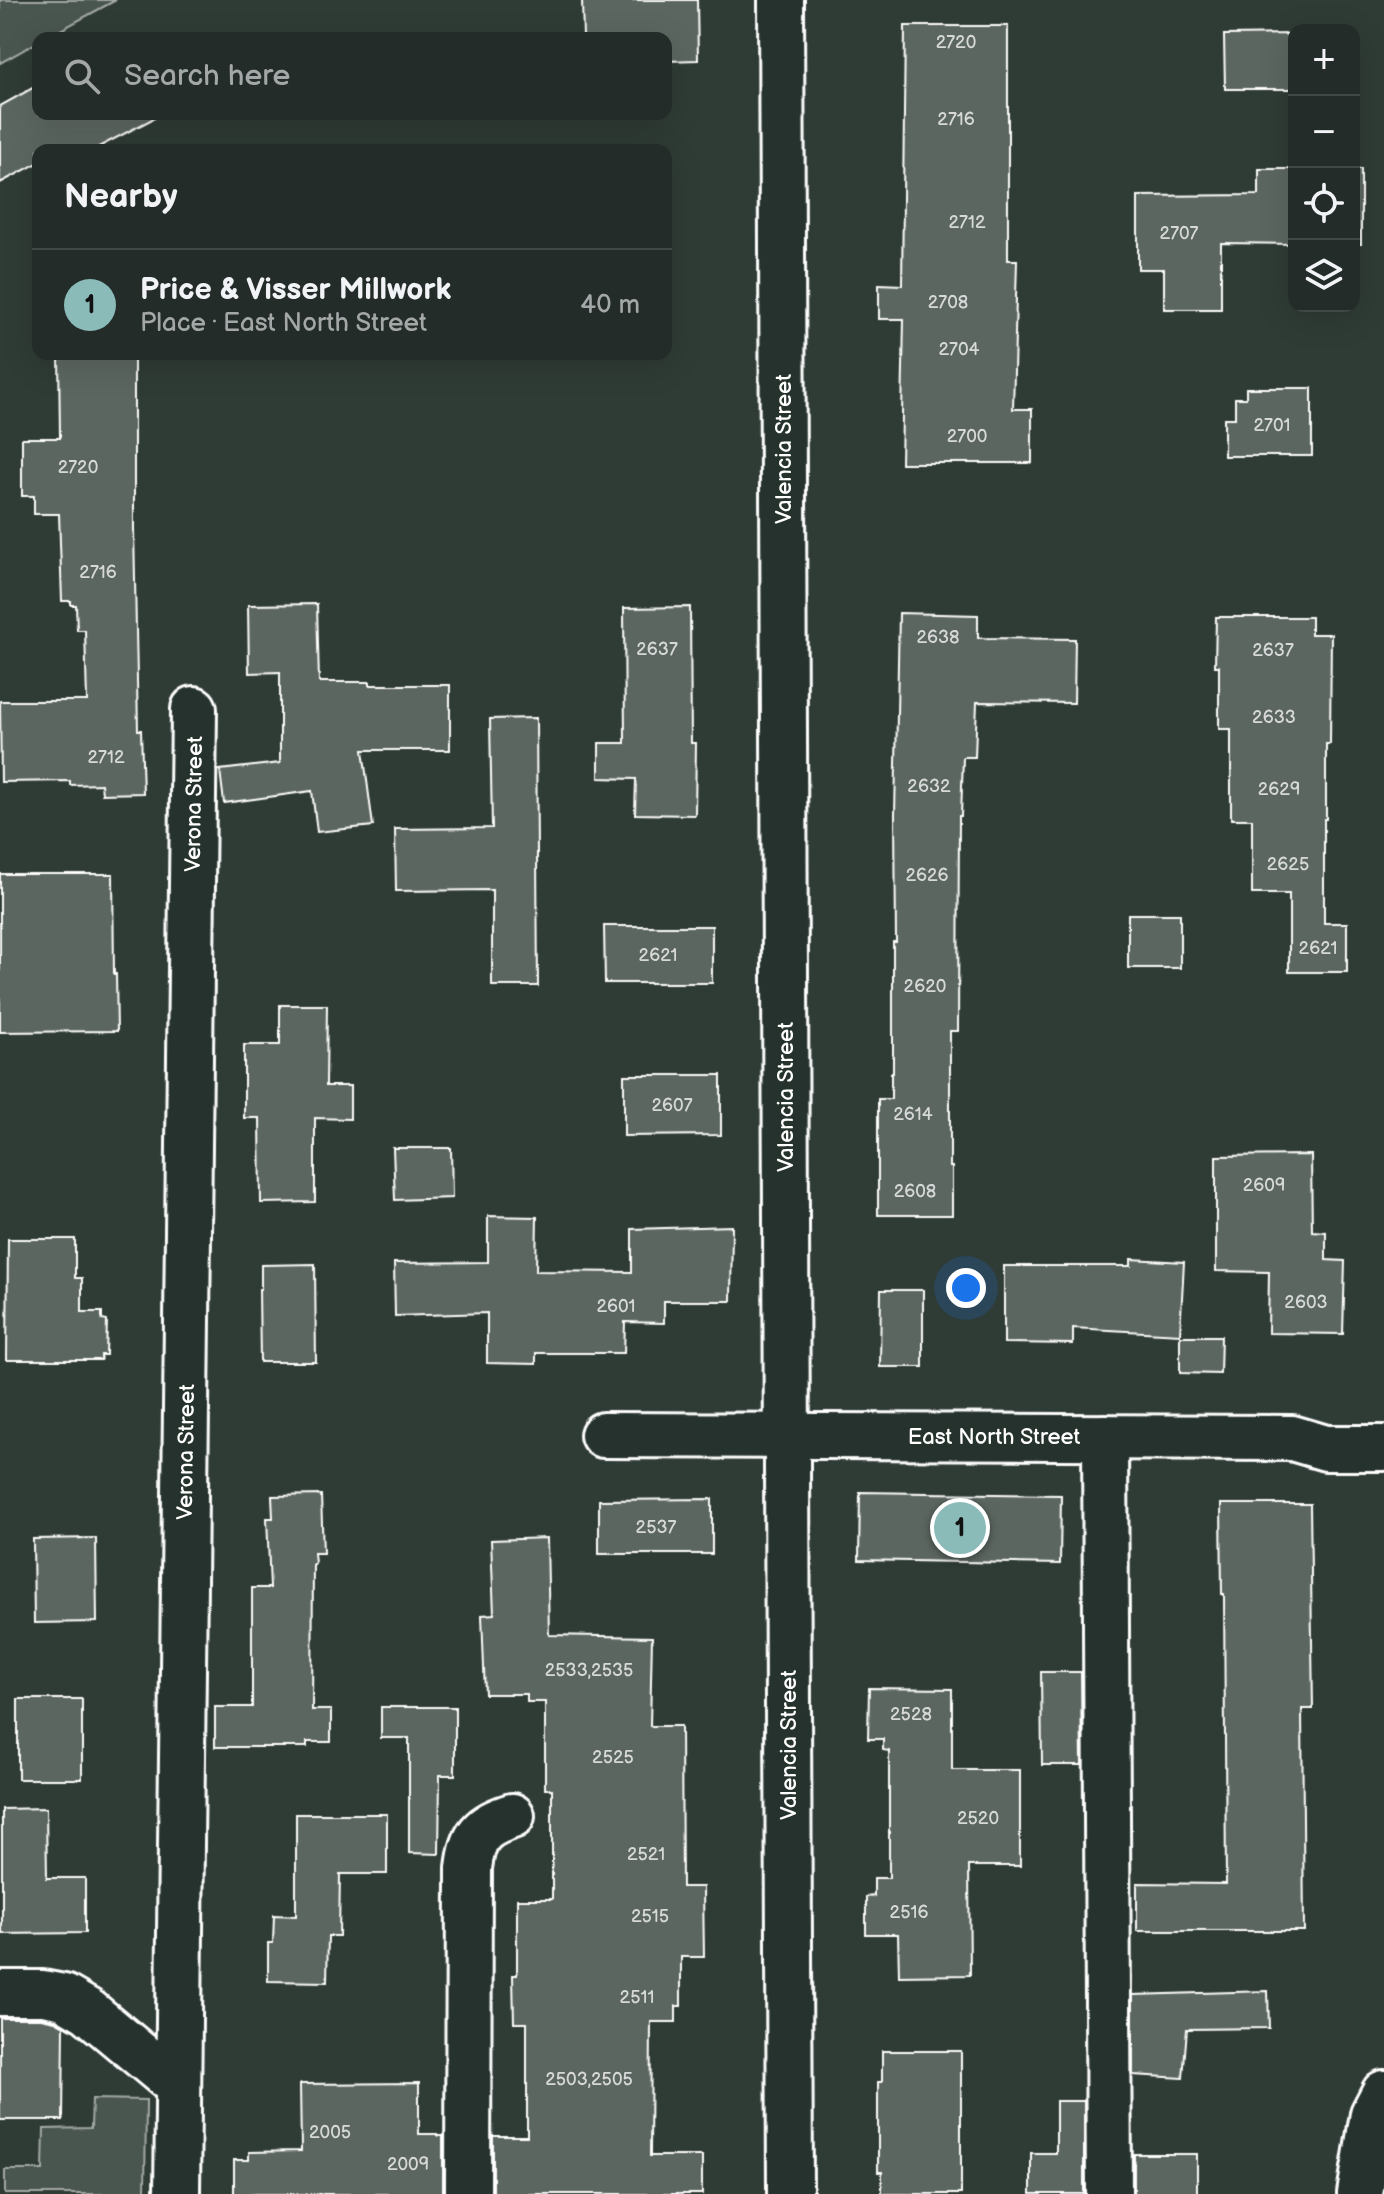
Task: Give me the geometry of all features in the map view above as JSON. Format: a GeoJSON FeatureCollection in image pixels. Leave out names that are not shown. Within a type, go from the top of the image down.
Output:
{"type":"FeatureCollection","features":[{"type":"Feature","properties":{"kind":"street","name":"Valencia Street"},"geometry":{"type":"LineString","coordinates":[[781,0],[790,2194]]}},
{"type":"Feature","properties":{"kind":"street","name":"Verona Street"},"geometry":{"type":"LineString","coordinates":[[177,2194],[194,709]]}},
{"type":"Feature","properties":{"kind":"street","name":"East North Street"},"geometry":{"type":"LineString","coordinates":[[603,1435],[1292,1438],[1326,1448],[1384,1448]]}},
{"type":"Feature","properties":{"kind":"street"},"geometry":{"type":"LineString","coordinates":[[1105,1437],[1109,2194]]}},
{"type":"Feature","properties":{"kind":"street"},"geometry":{"type":"LineString","coordinates":[[468,2194],[471,1849],[479,1832],[493,1822],[512,1816]]}},
{"type":"Feature","properties":{"kind":"street"},"geometry":{"type":"LineString","coordinates":[[0,1993],[43,1993],[64,1997],[88,2011],[178,2086]]}},
{"type":"Feature","properties":{"kind":"street"},"geometry":{"type":"LineString","coordinates":[[1360,2194],[1373,2114],[1384,2093]]}},
{"type":"Feature","properties":{"kind":"shaded area"},"geometry":{"type":"Polygon","coordinates":[[[0,0],[116,0],[57,32],[32,32],[32,45],[0,63],[0,0]]]}},
{"type":"Feature","properties":{"kind":"shaded area"},"geometry":{"type":"Polygon","coordinates":[[[92,2099],[146,2100],[145,2194],[5,2194],[5,2170],[43,2170],[44,2129],[91,2128],[92,2099]]]}},
{"type":"Feature","properties":{"kind":"building"},"geometry":{"type":"Polygon","coordinates":[[[582,0],[697,0],[698,60],[672,61],[672,32],[583,32],[582,0]]]}},
{"type":"Feature","properties":{"kind":"building"},"geometry":{"type":"Polygon","coordinates":[[[905,26],[1008,26],[1008,260],[1017,260],[1013,409],[1032,409],[1032,463],[901,463],[904,319],[879,319],[879,284],[902,285],[905,26]]]}},
{"type":"Feature","properties":{"kind":"building"},"geometry":{"type":"Polygon","coordinates":[[[1288,34],[1288,89],[1225,89],[1224,35],[1288,34]]]}},
{"type":"Feature","properties":{"kind":"building"},"geometry":{"type":"Polygon","coordinates":[[[32,88],[32,120],[150,120],[104,144],[32,144],[32,166],[0,183],[0,106],[32,88]]]}},
{"type":"Feature","properties":{"kind":"building"},"geometry":{"type":"Polygon","coordinates":[[[1259,169],[1288,169],[1288,244],[1221,243],[1221,309],[1164,309],[1164,269],[1138,269],[1138,196],[1259,195],[1259,169]]]}},
{"type":"Feature","properties":{"kind":"building"},"geometry":{"type":"Polygon","coordinates":[[[1360,169],[1361,169],[1360,244],[1360,169]]]}},
{"type":"Feature","properties":{"kind":"building"},"geometry":{"type":"Polygon","coordinates":[[[59,360],[134,360],[138,730],[141,730],[143,793],[102,794],[101,784],[70,785],[70,781],[1,782],[0,701],[87,701],[85,630],[77,630],[76,605],[71,605],[71,601],[62,601],[59,514],[34,514],[34,496],[22,496],[22,438],[60,438],[59,360]]]}},
{"type":"Feature","properties":{"kind":"building"},"geometry":{"type":"Polygon","coordinates":[[[1246,388],[1312,388],[1312,456],[1224,456],[1224,418],[1235,418],[1235,398],[1246,398],[1246,388]]]}},
{"type":"Feature","properties":{"kind":"building"},"geometry":{"type":"Polygon","coordinates":[[[317,604],[319,682],[450,685],[450,750],[363,750],[373,826],[317,832],[312,791],[224,803],[220,770],[280,763],[280,672],[249,673],[248,605],[317,604]]]}},
{"type":"Feature","properties":{"kind":"building"},"geometry":{"type":"Polygon","coordinates":[[[690,607],[691,743],[696,743],[695,815],[635,814],[636,779],[599,778],[599,743],[625,743],[624,608],[690,607]]]}},
{"type":"Feature","properties":{"kind":"building"},"geometry":{"type":"Polygon","coordinates":[[[899,613],[978,615],[978,638],[1075,639],[1074,703],[977,702],[975,757],[963,757],[959,816],[958,1031],[950,1031],[952,1215],[878,1215],[878,1099],[891,1099],[893,1073],[899,613]]]}},
{"type":"Feature","properties":{"kind":"building"},"geometry":{"type":"Polygon","coordinates":[[[1216,617],[1311,617],[1311,634],[1331,634],[1330,744],[1326,744],[1324,819],[1324,923],[1347,923],[1347,972],[1289,972],[1289,894],[1252,894],[1252,819],[1231,819],[1231,729],[1219,729],[1216,617]]]}},
{"type":"Feature","properties":{"kind":"building"},"geometry":{"type":"Polygon","coordinates":[[[536,718],[538,986],[492,986],[492,890],[396,891],[395,829],[492,828],[490,719],[536,718]]]}},
{"type":"Feature","properties":{"kind":"building"},"geometry":{"type":"Polygon","coordinates":[[[0,874],[113,874],[117,1031],[0,1032],[0,874]]]}},
{"type":"Feature","properties":{"kind":"building"},"geometry":{"type":"Polygon","coordinates":[[[1128,914],[1180,914],[1180,968],[1128,968],[1128,914]]]}},
{"type":"Feature","properties":{"kind":"building"},"geometry":{"type":"Polygon","coordinates":[[[604,926],[712,926],[712,983],[605,983],[604,926]]]}},
{"type":"Feature","properties":{"kind":"building"},"geometry":{"type":"Polygon","coordinates":[[[280,1005],[327,1005],[326,1086],[350,1086],[350,1119],[315,1118],[315,1202],[261,1203],[260,1118],[244,1118],[244,1045],[280,1045],[280,1005]]]}},
{"type":"Feature","properties":{"kind":"building"},"geometry":{"type":"Polygon","coordinates":[[[624,1075],[721,1075],[721,1135],[624,1136],[624,1075]]]}},
{"type":"Feature","properties":{"kind":"building"},"geometry":{"type":"Polygon","coordinates":[[[393,1148],[451,1148],[452,1198],[395,1200],[393,1148]]]}},
{"type":"Feature","properties":{"kind":"building"},"geometry":{"type":"Polygon","coordinates":[[[1311,1155],[1312,1231],[1326,1232],[1326,1260],[1345,1261],[1343,1334],[1268,1333],[1269,1272],[1216,1271],[1216,1156],[1311,1155]]]}},
{"type":"Feature","properties":{"kind":"building"},"geometry":{"type":"Polygon","coordinates":[[[488,1216],[537,1217],[536,1271],[632,1272],[632,1229],[732,1226],[731,1301],[664,1301],[664,1323],[625,1322],[624,1353],[536,1353],[536,1364],[487,1363],[487,1313],[395,1316],[394,1263],[488,1262],[488,1216]]]}},
{"type":"Feature","properties":{"kind":"building"},"geometry":{"type":"Polygon","coordinates":[[[8,1239],[75,1239],[75,1278],[82,1278],[82,1312],[102,1312],[102,1320],[107,1321],[106,1355],[101,1355],[101,1360],[7,1360],[8,1239]]]}},
{"type":"Feature","properties":{"kind":"building"},"geometry":{"type":"Polygon","coordinates":[[[1131,1259],[1184,1262],[1180,1334],[1073,1328],[1073,1344],[1004,1343],[1004,1266],[1131,1266],[1131,1259]]]}},
{"type":"Feature","properties":{"kind":"building"},"geometry":{"type":"Polygon","coordinates":[[[315,1264],[316,1362],[260,1362],[261,1265],[315,1264]]]}},
{"type":"Feature","properties":{"kind":"building"},"geometry":{"type":"Polygon","coordinates":[[[881,1290],[923,1290],[923,1367],[880,1367],[881,1290]]]}},
{"type":"Feature","properties":{"kind":"building"},"geometry":{"type":"Polygon","coordinates":[[[1180,1336],[1221,1336],[1220,1374],[1180,1373],[1180,1336]]]}},
{"type":"Feature","properties":{"kind":"building"},"geometry":{"type":"Polygon","coordinates":[[[860,1492],[1061,1495],[1060,1564],[859,1560],[860,1492]]]}},
{"type":"Feature","properties":{"kind":"building"},"geometry":{"type":"Polygon","coordinates":[[[321,1495],[323,1553],[314,1553],[313,1564],[312,1710],[331,1710],[331,1742],[307,1742],[307,1747],[215,1747],[215,1707],[252,1707],[252,1588],[270,1588],[267,1518],[273,1518],[272,1496],[321,1495]]]}},
{"type":"Feature","properties":{"kind":"building"},"geometry":{"type":"Polygon","coordinates":[[[712,1499],[712,1554],[599,1554],[599,1500],[712,1499]]]}},
{"type":"Feature","properties":{"kind":"building"},"geometry":{"type":"Polygon","coordinates":[[[1221,1504],[1310,1504],[1313,1709],[1302,1709],[1304,1931],[1137,1931],[1137,1883],[1226,1884],[1221,1504]]]}},
{"type":"Feature","properties":{"kind":"building"},"geometry":{"type":"Polygon","coordinates":[[[96,1538],[97,1622],[34,1623],[33,1539],[96,1538]]]}},
{"type":"Feature","properties":{"kind":"building"},"geometry":{"type":"Polygon","coordinates":[[[547,1538],[549,1635],[652,1637],[650,1726],[681,1726],[682,1887],[703,1887],[704,1957],[681,1957],[681,2006],[676,2006],[676,2022],[651,2022],[650,2156],[702,2156],[702,2194],[493,2194],[493,2136],[527,2136],[527,2023],[514,2023],[517,1899],[552,1899],[552,1789],[545,1789],[545,1702],[527,1702],[527,1694],[485,1694],[482,1615],[494,1614],[491,1540],[547,1538]]]}},
{"type":"Feature","properties":{"kind":"building"},"geometry":{"type":"Polygon","coordinates":[[[1041,1672],[1081,1672],[1082,1765],[1042,1765],[1041,1672]]]}},
{"type":"Feature","properties":{"kind":"building"},"geometry":{"type":"Polygon","coordinates":[[[869,1688],[952,1689],[952,1770],[1020,1770],[1020,1866],[969,1866],[970,1975],[899,1976],[898,1934],[866,1934],[866,1897],[874,1896],[874,1878],[889,1878],[889,1751],[883,1750],[883,1739],[868,1739],[869,1688]]]}},
{"type":"Feature","properties":{"kind":"building"},"geometry":{"type":"Polygon","coordinates":[[[18,1699],[82,1699],[82,1779],[18,1779],[18,1699]]]}},
{"type":"Feature","properties":{"kind":"building"},"geometry":{"type":"Polygon","coordinates":[[[381,1707],[455,1707],[455,1775],[440,1775],[439,1854],[409,1853],[409,1738],[381,1738],[381,1707]]]}},
{"type":"Feature","properties":{"kind":"building"},"geometry":{"type":"Polygon","coordinates":[[[46,1808],[47,1878],[85,1878],[85,1933],[2,1934],[2,1809],[46,1808]]]}},
{"type":"Feature","properties":{"kind":"building"},"geometry":{"type":"Polygon","coordinates":[[[296,1814],[387,1814],[387,1874],[340,1874],[339,1936],[328,1936],[327,1982],[268,1981],[268,1943],[273,1943],[274,1915],[296,1916],[296,1814]]]}},
{"type":"Feature","properties":{"kind":"building"},"geometry":{"type":"Polygon","coordinates":[[[1268,1991],[1269,2028],[1187,2029],[1183,2078],[1133,2075],[1133,1995],[1268,1991]]]}},
{"type":"Feature","properties":{"kind":"building"},"geometry":{"type":"Polygon","coordinates":[[[0,2018],[41,2018],[64,2026],[63,2120],[0,2120],[0,2018]]]}},
{"type":"Feature","properties":{"kind":"building"},"geometry":{"type":"Polygon","coordinates":[[[882,2051],[961,2051],[961,2194],[882,2194],[882,2172],[878,2172],[878,2082],[882,2082],[882,2051]]]}},
{"type":"Feature","properties":{"kind":"building"},"geometry":{"type":"Polygon","coordinates":[[[419,2083],[419,2134],[443,2136],[443,2194],[234,2194],[234,2160],[249,2160],[249,2152],[301,2151],[300,2084],[419,2083]]]}},
{"type":"Feature","properties":{"kind":"building"},"geometry":{"type":"Polygon","coordinates":[[[1056,2101],[1084,2101],[1084,2194],[1031,2194],[1031,2153],[1056,2153],[1056,2101]]]}},
{"type":"Feature","properties":{"kind":"building"},"geometry":{"type":"Polygon","coordinates":[[[1134,2154],[1197,2154],[1197,2194],[1134,2194],[1134,2154]]]}},
{"type":"Feature","properties":{"kind":"place","name":"Price & Visser Millwork"},"geometry":{"type":"Point","coordinates":[960,1528]}}]}
